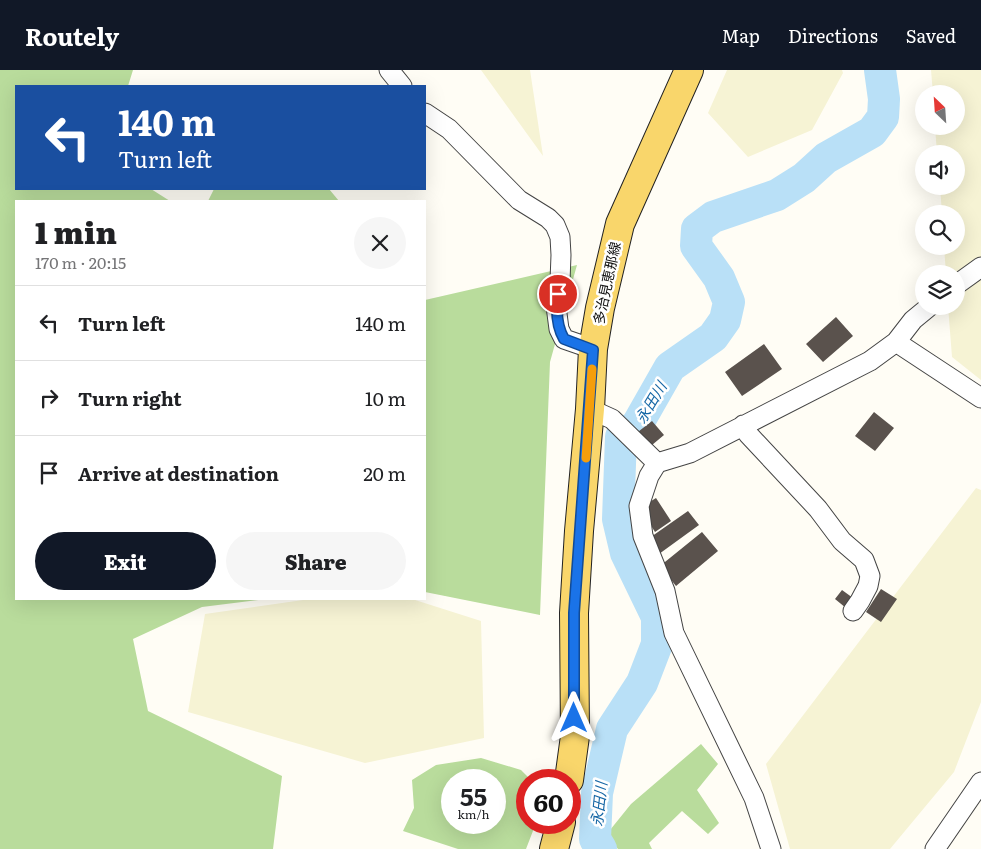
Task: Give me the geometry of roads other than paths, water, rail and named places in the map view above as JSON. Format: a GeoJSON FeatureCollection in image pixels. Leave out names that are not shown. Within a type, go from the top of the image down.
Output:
{"type":"FeatureCollection","features":[{"type":"Feature","properties":{"kind":"main road","name":"多治見恵那線"},"geometry":{"type":"LineString","coordinates":[[570,769],[574,736],[574,604],[593,350],[606,278],[620,224],[689,70]]}},
{"type":"Feature","properties":{"kind":"main road"},"geometry":{"type":"LineString","coordinates":[[554,849],[558,834]]}},
{"type":"Feature","properties":{"kind":"street"},"geometry":{"type":"LineString","coordinates":[[389,70],[401,85]]}},
{"type":"Feature","properties":{"kind":"street"},"geometry":{"type":"LineString","coordinates":[[426,114],[449,129],[519,200],[548,218],[555,225],[560,237],[561,255],[560,282],[556,306],[559,330],[564,339],[593,350]]}},
{"type":"Feature","properties":{"kind":"street"},"geometry":{"type":"LineString","coordinates":[[965,279],[981,268]]}},
{"type":"Feature","properties":{"kind":"street"},"geometry":{"type":"LineString","coordinates":[[772,849],[754,798],[674,633],[665,592],[643,536],[638,506],[649,476],[658,463],[690,453],[870,361],[896,342],[919,315]]}},
{"type":"Feature","properties":{"kind":"street"},"geometry":{"type":"LineString","coordinates":[[896,342],[981,398]]}},
{"type":"Feature","properties":{"kind":"street"},"geometry":{"type":"LineString","coordinates":[[590,409],[612,419],[626,435],[658,463]]}},
{"type":"Feature","properties":{"kind":"street"},"geometry":{"type":"LineString","coordinates":[[744,425],[748,434],[818,509],[842,541],[864,560],[870,576],[868,586],[853,610]]}},
{"type":"Feature","properties":{"kind":"street"},"geometry":{"type":"LineString","coordinates":[[935,849],[981,782]]}},
{"type":"Feature","properties":{"kind":"waterway","name":"永田川"},"geometry":{"type":"LineString","coordinates":[[601,849],[595,839],[597,793],[612,729],[642,683],[657,644],[657,617],[626,553],[618,519],[621,437],[637,425],[670,367],[713,337],[725,320],[729,302],[719,278],[696,246],[697,229],[713,217],[777,195],[804,178],[826,158],[872,132],[883,117],[884,99],[880,70]]}}]}
